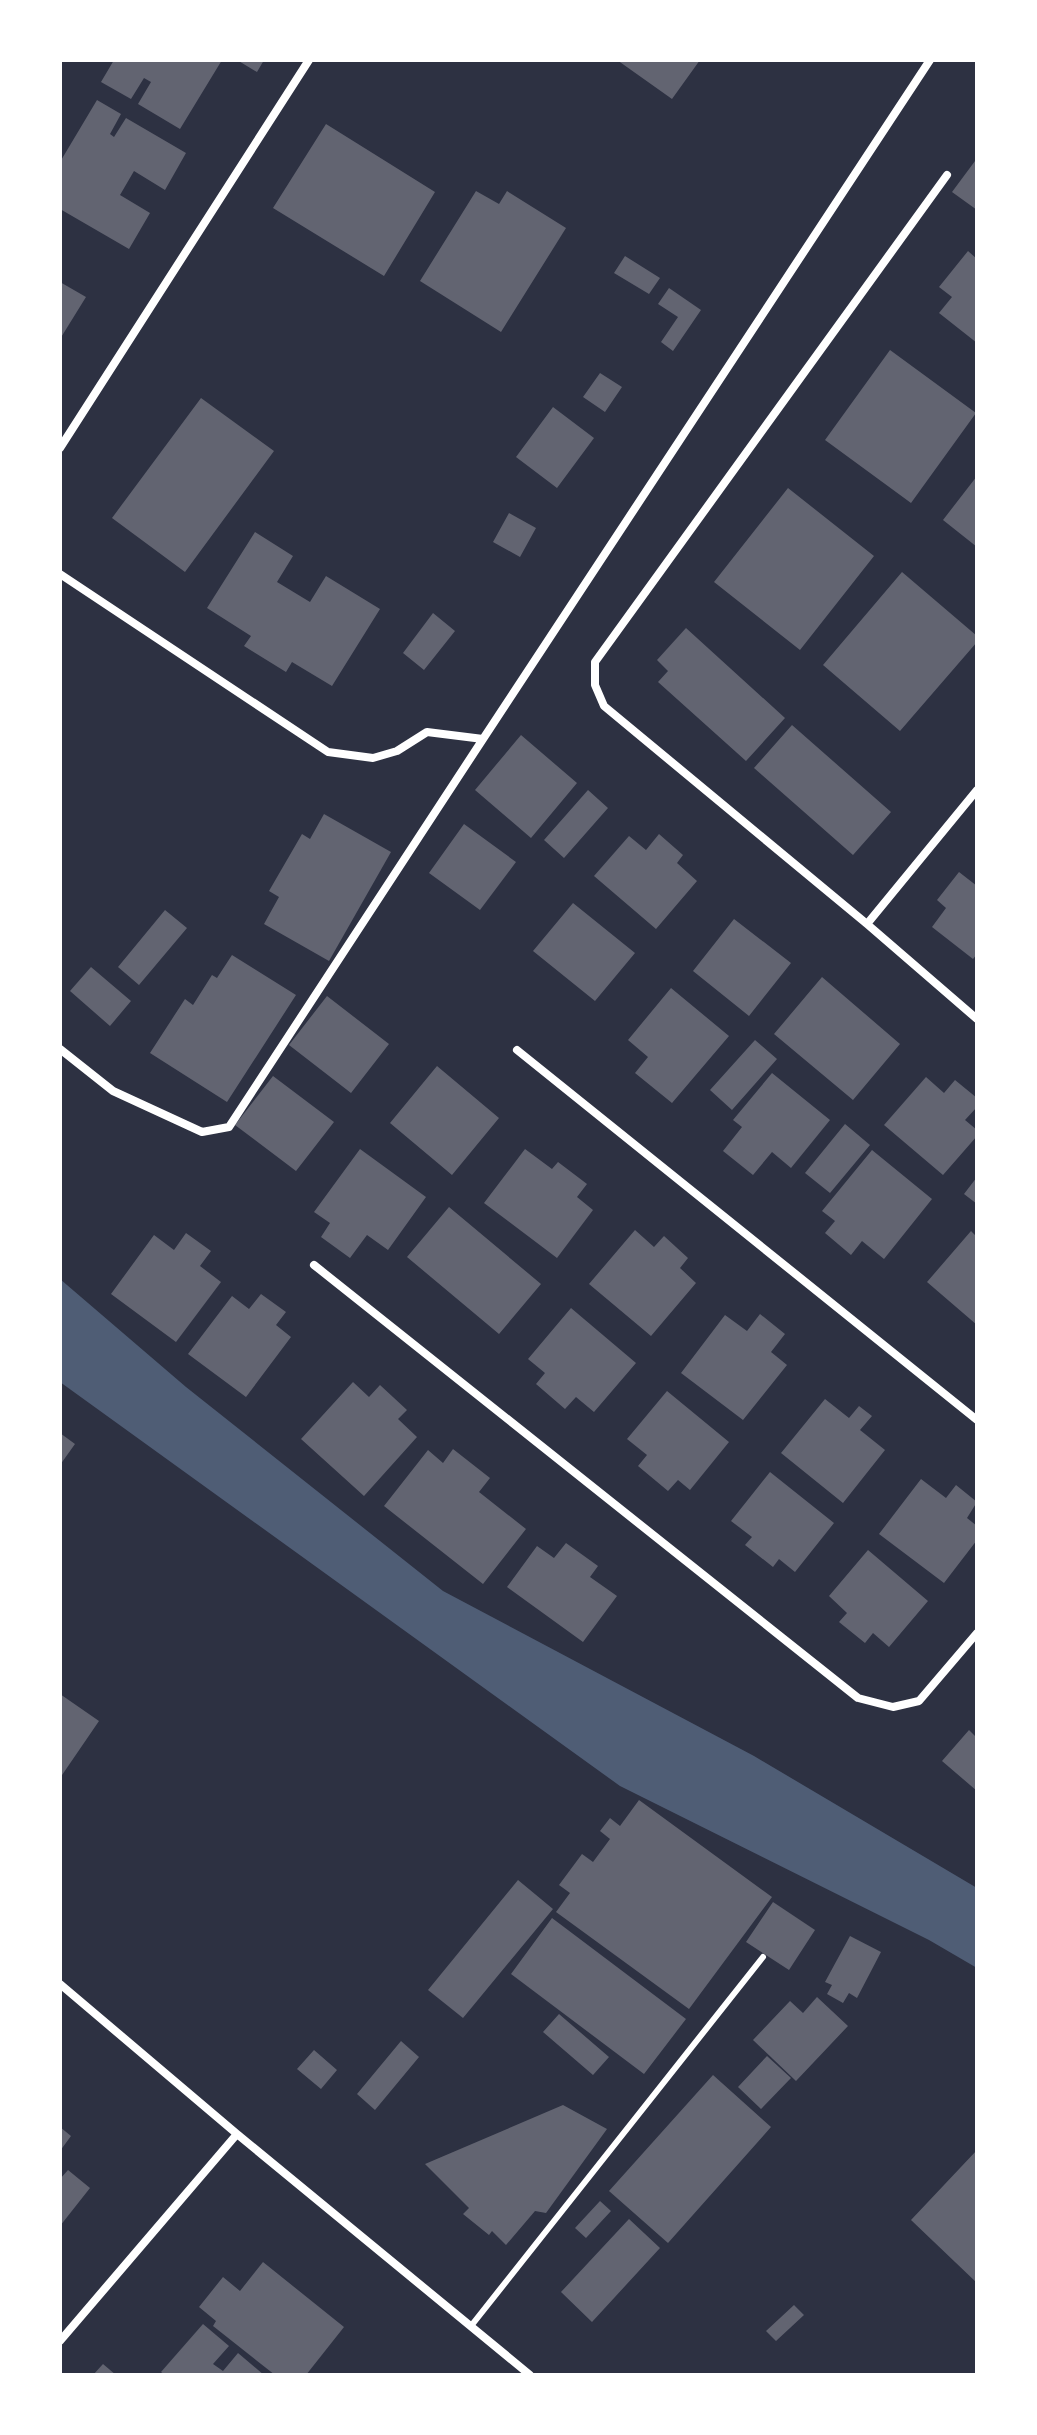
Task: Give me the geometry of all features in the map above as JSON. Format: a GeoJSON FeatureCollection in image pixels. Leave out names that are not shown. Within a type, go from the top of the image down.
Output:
{"type":"FeatureCollection","features":[{"type":"Feature","properties":{"kind":"street"},"geometry":{"type":"LineString","coordinates":[[60,448],[309,60]]}},
{"type":"Feature","properties":{"kind":"street"},"geometry":{"type":"LineString","coordinates":[[60,1049],[113,1091],[202,1132],[229,1127],[930,60]]}},
{"type":"Feature","properties":{"kind":"street"},"geometry":{"type":"LineString","coordinates":[[947,175],[595,662],[595,685],[604,706],[977,1019]]}},
{"type":"Feature","properties":{"kind":"street"},"geometry":{"type":"LineString","coordinates":[[60,574],[328,752],[373,758],[397,751],[427,732],[483,739]]}},
{"type":"Feature","properties":{"kind":"street"},"geometry":{"type":"LineString","coordinates":[[867,924],[977,790]]}},
{"type":"Feature","properties":{"kind":"street"},"geometry":{"type":"LineString","coordinates":[[517,1050],[977,1420]]}},
{"type":"Feature","properties":{"kind":"street"},"geometry":{"type":"LineString","coordinates":[[314,1265],[858,1698],[893,1707],[919,1701],[977,1633]]}},
{"type":"Feature","properties":{"kind":"street"},"geometry":{"type":"LineString","coordinates":[[60,1984],[530,2375]]}},
{"type":"Feature","properties":{"kind":"street"},"geometry":{"type":"LineString","coordinates":[[60,2341],[237,2134]]}},
{"type":"Feature","properties":{"kind":"lane"},"geometry":{"type":"LineString","coordinates":[[471,2326],[763,1957]]}},
{"type":"Feature","properties":{"kind":"water"},"geometry":{"type":"Polygon","coordinates":[[[60,1279],[186,1387],[443,1591],[754,1756],[977,1888],[977,1968],[929,1940],[620,1786],[60,1382],[60,1279]]]}},
{"type":"Feature","properties":{"kind":"building"},"geometry":{"type":"Polygon","coordinates":[[[114,60],[222,60],[180,129],[138,104],[151,82],[144,78],[131,99],[101,82],[114,60]]]}},
{"type":"Feature","properties":{"kind":"building"},"geometry":{"type":"Polygon","coordinates":[[[237,60],[264,60],[257,72],[237,60]]]}},
{"type":"Feature","properties":{"kind":"building"},"geometry":{"type":"Polygon","coordinates":[[[617,60],[700,60],[672,99],[617,60]]]}},
{"type":"Feature","properties":{"kind":"building"},"geometry":{"type":"Polygon","coordinates":[[[97,100],[121,114],[110,134],[114,137],[126,118],[186,153],[165,190],[134,171],[120,195],[150,213],[129,249],[60,209],[60,162],[97,100]]]}},
{"type":"Feature","properties":{"kind":"building"},"geometry":{"type":"Polygon","coordinates":[[[326,124],[435,192],[384,276],[273,208],[326,124]]]}},
{"type":"Feature","properties":{"kind":"building"},"geometry":{"type":"Polygon","coordinates":[[[977,162],[977,210],[952,192],[977,162]]]}},
{"type":"Feature","properties":{"kind":"building"},"geometry":{"type":"Polygon","coordinates":[[[476,191],[499,204],[507,191],[566,228],[501,332],[420,281],[476,191]]]}},
{"type":"Feature","properties":{"kind":"building"},"geometry":{"type":"Polygon","coordinates":[[[968,251],[977,259],[977,343],[939,313],[952,297],[939,287],[968,251]]]}},
{"type":"Feature","properties":{"kind":"building"},"geometry":{"type":"Polygon","coordinates":[[[625,256],[660,278],[649,294],[614,273],[625,256]]]}},
{"type":"Feature","properties":{"kind":"building"},"geometry":{"type":"Polygon","coordinates":[[[60,282],[86,297],[60,339],[60,282]]]}},
{"type":"Feature","properties":{"kind":"building"},"geometry":{"type":"Polygon","coordinates":[[[669,288],[701,310],[673,351],[661,342],[678,317],[658,304],[669,288]]]}},
{"type":"Feature","properties":{"kind":"building"},"geometry":{"type":"Polygon","coordinates":[[[890,350],[976,413],[911,503],[825,440],[890,350]]]}},
{"type":"Feature","properties":{"kind":"building"},"geometry":{"type":"Polygon","coordinates":[[[600,373],[622,387],[605,412],[583,397],[600,373]]]}},
{"type":"Feature","properties":{"kind":"building"},"geometry":{"type":"Polygon","coordinates":[[[201,398],[274,451],[185,572],[112,518],[201,398]]]}},
{"type":"Feature","properties":{"kind":"building"},"geometry":{"type":"Polygon","coordinates":[[[553,407],[594,438],[557,488],[516,457],[553,407]]]}},
{"type":"Feature","properties":{"kind":"building"},"geometry":{"type":"Polygon","coordinates":[[[977,476],[977,547],[943,520],[977,476]]]}},
{"type":"Feature","properties":{"kind":"building"},"geometry":{"type":"Polygon","coordinates":[[[788,488],[874,556],[800,650],[714,582],[788,488]]]}},
{"type":"Feature","properties":{"kind":"building"},"geometry":{"type":"Polygon","coordinates":[[[509,513],[536,528],[520,557],[493,542],[509,513]]]}},
{"type":"Feature","properties":{"kind":"building"},"geometry":{"type":"Polygon","coordinates":[[[255,532],[293,556],[277,582],[310,602],[326,576],[380,609],[332,686],[292,662],[286,672],[244,646],[251,636],[207,608],[255,532]]]}},
{"type":"Feature","properties":{"kind":"building"},"geometry":{"type":"Polygon","coordinates":[[[902,572],[977,636],[977,642],[900,731],[823,665],[902,572]]]}},
{"type":"Feature","properties":{"kind":"building"},"geometry":{"type":"Polygon","coordinates":[[[433,613],[455,631],[424,670],[403,653],[433,613]]]}},
{"type":"Feature","properties":{"kind":"building"},"geometry":{"type":"Polygon","coordinates":[[[686,628],[785,718],[746,761],[658,682],[668,671],[657,660],[686,628]]]}},
{"type":"Feature","properties":{"kind":"building"},"geometry":{"type":"Polygon","coordinates":[[[792,725],[891,812],[853,855],[754,768],[792,725]]]}},
{"type":"Feature","properties":{"kind":"building"},"geometry":{"type":"Polygon","coordinates":[[[521,735],[577,783],[531,838],[475,790],[521,735]]]}},
{"type":"Feature","properties":{"kind":"building"},"geometry":{"type":"Polygon","coordinates":[[[588,790],[608,808],[564,858],[544,840],[588,790]]]}},
{"type":"Feature","properties":{"kind":"building"},"geometry":{"type":"Polygon","coordinates":[[[324,814],[391,852],[329,961],[264,924],[279,897],[269,891],[302,834],[310,839],[324,814]]]}},
{"type":"Feature","properties":{"kind":"building"},"geometry":{"type":"Polygon","coordinates":[[[464,824],[516,862],[480,910],[429,873],[464,824]]]}},
{"type":"Feature","properties":{"kind":"building"},"geometry":{"type":"Polygon","coordinates":[[[659,834],[683,855],[677,863],[697,881],[656,929],[594,876],[629,836],[646,850],[659,834]]]}},
{"type":"Feature","properties":{"kind":"building"},"geometry":{"type":"Polygon","coordinates":[[[959,872],[977,886],[977,954],[973,959],[932,927],[946,908],[937,900],[959,872]]]}},
{"type":"Feature","properties":{"kind":"building"},"geometry":{"type":"Polygon","coordinates":[[[573,903],[635,953],[595,1001],[533,951],[573,903]]]}},
{"type":"Feature","properties":{"kind":"building"},"geometry":{"type":"Polygon","coordinates":[[[165,910],[187,928],[139,985],[118,967],[165,910]]]}},
{"type":"Feature","properties":{"kind":"building"},"geometry":{"type":"Polygon","coordinates":[[[734,919],[791,963],[749,1016],[693,971],[734,919]]]}},
{"type":"Feature","properties":{"kind":"building"},"geometry":{"type":"Polygon","coordinates":[[[232,955],[296,995],[227,1102],[150,1053],[185,999],[193,1005],[212,975],[217,978],[232,955]]]}},
{"type":"Feature","properties":{"kind":"building"},"geometry":{"type":"Polygon","coordinates":[[[91,967],[131,1001],[110,1026],[70,991],[91,967]]]}},
{"type":"Feature","properties":{"kind":"building"},"geometry":{"type":"Polygon","coordinates":[[[822,977],[900,1044],[853,1100],[774,1034],[822,977]]]}},
{"type":"Feature","properties":{"kind":"building"},"geometry":{"type":"Polygon","coordinates":[[[671,988],[729,1036],[672,1103],[635,1073],[648,1057],[628,1040],[671,988]]]}},
{"type":"Feature","properties":{"kind":"building"},"geometry":{"type":"Polygon","coordinates":[[[327,996],[389,1044],[351,1093],[289,1045],[327,996]]]}},
{"type":"Feature","properties":{"kind":"building"},"geometry":{"type":"Polygon","coordinates":[[[755,1040],[777,1059],[732,1110],[710,1090],[755,1040]]]}},
{"type":"Feature","properties":{"kind":"building"},"geometry":{"type":"Polygon","coordinates":[[[437,1066],[499,1118],[452,1175],[390,1123],[437,1066]]]}},
{"type":"Feature","properties":{"kind":"building"},"geometry":{"type":"Polygon","coordinates":[[[772,1073],[830,1120],[791,1168],[772,1152],[753,1175],[723,1151],[742,1127],[733,1120],[772,1073]]]}},
{"type":"Feature","properties":{"kind":"building"},"geometry":{"type":"Polygon","coordinates":[[[273,1076],[334,1122],[296,1171],[235,1125],[273,1076]]]}},
{"type":"Feature","properties":{"kind":"building"},"geometry":{"type":"Polygon","coordinates":[[[926,1077],[944,1093],[955,1080],[977,1098],[977,1107],[965,1120],[977,1130],[977,1136],[943,1175],[884,1125],[926,1077]]]}},
{"type":"Feature","properties":{"kind":"building"},"geometry":{"type":"Polygon","coordinates":[[[845,1124],[870,1145],[830,1193],[805,1173],[845,1124]]]}},
{"type":"Feature","properties":{"kind":"building"},"geometry":{"type":"Polygon","coordinates":[[[360,1149],[426,1197],[388,1250],[367,1235],[350,1258],[321,1237],[330,1223],[314,1212],[360,1149]]]}},
{"type":"Feature","properties":{"kind":"building"},"geometry":{"type":"Polygon","coordinates":[[[525,1149],[552,1169],[558,1162],[587,1184],[577,1197],[593,1210],[557,1258],[484,1203],[525,1149]]]}},
{"type":"Feature","properties":{"kind":"building"},"geometry":{"type":"Polygon","coordinates":[[[872,1150],[932,1199],[884,1259],[862,1241],[851,1255],[825,1233],[835,1221],[822,1211],[872,1150]]]}},
{"type":"Feature","properties":{"kind":"building"},"geometry":{"type":"Polygon","coordinates":[[[977,1177],[977,1204],[964,1194],[977,1177]]]}},
{"type":"Feature","properties":{"kind":"building"},"geometry":{"type":"Polygon","coordinates":[[[449,1207],[541,1284],[499,1334],[407,1257],[449,1207]]]}},
{"type":"Feature","properties":{"kind":"building"},"geometry":{"type":"Polygon","coordinates":[[[635,1230],[654,1247],[664,1236],[688,1258],[680,1268],[696,1283],[651,1336],[589,1284],[635,1230]]]}},
{"type":"Feature","properties":{"kind":"building"},"geometry":{"type":"Polygon","coordinates":[[[971,1231],[977,1237],[977,1325],[927,1282],[971,1231]]]}},
{"type":"Feature","properties":{"kind":"building"},"geometry":{"type":"Polygon","coordinates":[[[186,1233],[211,1251],[200,1266],[221,1282],[176,1342],[111,1294],[154,1235],[174,1250],[186,1233]]]}},
{"type":"Feature","properties":{"kind":"building"},"geometry":{"type":"Polygon","coordinates":[[[261,1294],[286,1312],[276,1325],[291,1337],[246,1397],[188,1354],[232,1296],[249,1309],[261,1294]]]}},
{"type":"Feature","properties":{"kind":"building"},"geometry":{"type":"Polygon","coordinates":[[[571,1308],[636,1363],[594,1412],[576,1397],[565,1409],[536,1384],[545,1373],[528,1359],[571,1308]]]}},
{"type":"Feature","properties":{"kind":"building"},"geometry":{"type":"Polygon","coordinates":[[[760,1314],[785,1334],[771,1352],[787,1365],[743,1420],[681,1373],[725,1315],[747,1331],[760,1314]]]}},
{"type":"Feature","properties":{"kind":"building"},"geometry":{"type":"Polygon","coordinates":[[[353,1382],[369,1397],[380,1385],[407,1410],[398,1419],[417,1437],[364,1496],[301,1439],[353,1382]]]}},
{"type":"Feature","properties":{"kind":"building"},"geometry":{"type":"Polygon","coordinates":[[[667,1391],[729,1442],[690,1490],[678,1480],[668,1491],[638,1466],[647,1455],[627,1439],[667,1391]]]}},
{"type":"Feature","properties":{"kind":"building"},"geometry":{"type":"Polygon","coordinates":[[[825,1399],[849,1418],[859,1406],[872,1416],[860,1430],[885,1450],[843,1503],[781,1453],[825,1399]]]}},
{"type":"Feature","properties":{"kind":"building"},"geometry":{"type":"Polygon","coordinates":[[[60,1433],[75,1444],[60,1465],[60,1433]]]}},
{"type":"Feature","properties":{"kind":"building"},"geometry":{"type":"Polygon","coordinates":[[[453,1449],[490,1478],[479,1492],[526,1529],[483,1584],[384,1506],[428,1450],[443,1463],[453,1449]]]}},
{"type":"Feature","properties":{"kind":"building"},"geometry":{"type":"Polygon","coordinates":[[[770,1472],[834,1523],[795,1572],[779,1559],[773,1567],[745,1545],[752,1537],[731,1521],[770,1472]]]}},
{"type":"Feature","properties":{"kind":"building"},"geometry":{"type":"Polygon","coordinates":[[[921,1479],[946,1498],[956,1485],[977,1502],[967,1518],[977,1526],[977,1540],[944,1583],[879,1534],[921,1479]]]}},
{"type":"Feature","properties":{"kind":"building"},"geometry":{"type":"Polygon","coordinates":[[[566,1543],[598,1566],[590,1577],[617,1596],[583,1642],[507,1587],[537,1546],[554,1558],[566,1543]]]}},
{"type":"Feature","properties":{"kind":"building"},"geometry":{"type":"Polygon","coordinates":[[[868,1550],[928,1601],[889,1647],[873,1633],[865,1643],[839,1622],[847,1613],[829,1596],[868,1550]]]}},
{"type":"Feature","properties":{"kind":"building"},"geometry":{"type":"Polygon","coordinates":[[[60,1694],[99,1721],[60,1778],[60,1694]]]}},
{"type":"Feature","properties":{"kind":"building"},"geometry":{"type":"Polygon","coordinates":[[[969,1730],[977,1738],[977,1791],[942,1761],[969,1730]]]}},
{"type":"Feature","properties":{"kind":"building"},"geometry":{"type":"Polygon","coordinates":[[[639,1800],[772,1897],[689,2009],[556,1912],[570,1893],[559,1885],[582,1854],[593,1862],[610,1839],[600,1831],[610,1818],[620,1826],[639,1800]]]}},
{"type":"Feature","properties":{"kind":"building"},"geometry":{"type":"Polygon","coordinates":[[[518,1880],[553,1909],[463,2018],[428,1990],[518,1880]]]}},
{"type":"Feature","properties":{"kind":"building"},"geometry":{"type":"Polygon","coordinates":[[[773,1902],[815,1930],[789,1970],[746,1942],[773,1902]]]}},
{"type":"Feature","properties":{"kind":"building"},"geometry":{"type":"Polygon","coordinates":[[[552,1918],[686,2019],[644,2074],[511,1974],[552,1918]]]}},
{"type":"Feature","properties":{"kind":"building"},"geometry":{"type":"Polygon","coordinates":[[[850,1936],[881,1952],[857,1998],[849,1993],[843,2003],[827,1994],[832,1985],[825,1982],[850,1936]]]}},
{"type":"Feature","properties":{"kind":"building"},"geometry":{"type":"Polygon","coordinates":[[[817,1997],[848,2026],[796,2081],[753,2040],[790,2001],[803,2013],[817,1997]]]}},
{"type":"Feature","properties":{"kind":"building"},"geometry":{"type":"Polygon","coordinates":[[[559,2014],[609,2057],[593,2075],[543,2032],[559,2014]]]}},
{"type":"Feature","properties":{"kind":"building"},"geometry":{"type":"Polygon","coordinates":[[[401,2041],[419,2057],[375,2110],[357,2094],[401,2041]]]}},
{"type":"Feature","properties":{"kind":"building"},"geometry":{"type":"Polygon","coordinates":[[[314,2050],[337,2070],[321,2089],[297,2069],[314,2050]]]}},
{"type":"Feature","properties":{"kind":"building"},"geometry":{"type":"Polygon","coordinates":[[[767,2056],[791,2078],[761,2109],[738,2087],[767,2056]]]}},
{"type":"Feature","properties":{"kind":"building"},"geometry":{"type":"Polygon","coordinates":[[[713,2075],[771,2127],[668,2243],[609,2191],[713,2075]]]}},
{"type":"Feature","properties":{"kind":"building"},"geometry":{"type":"Polygon","coordinates":[[[563,2105],[607,2129],[546,2213],[535,2211],[506,2245],[492,2231],[489,2235],[463,2214],[469,2208],[425,2164],[563,2105]]]}},
{"type":"Feature","properties":{"kind":"building"},"geometry":{"type":"Polygon","coordinates":[[[60,2127],[71,2136],[60,2151],[60,2127]]]}},
{"type":"Feature","properties":{"kind":"building"},"geometry":{"type":"Polygon","coordinates":[[[977,2150],[977,2283],[911,2220],[977,2150]]]}},
{"type":"Feature","properties":{"kind":"building"},"geometry":{"type":"Polygon","coordinates":[[[68,2170],[90,2188],[60,2226],[60,2179],[68,2170]]]}},
{"type":"Feature","properties":{"kind":"building"},"geometry":{"type":"Polygon","coordinates":[[[600,2201],[611,2211],[586,2238],[575,2228],[600,2201]]]}},
{"type":"Feature","properties":{"kind":"building"},"geometry":{"type":"Polygon","coordinates":[[[629,2219],[660,2248],[592,2322],[561,2292],[629,2219]]]}},
{"type":"Feature","properties":{"kind":"building"},"geometry":{"type":"Polygon","coordinates":[[[263,2262],[344,2327],[306,2375],[275,2375],[213,2326],[216,2321],[199,2307],[223,2277],[240,2291],[263,2262]]]}},
{"type":"Feature","properties":{"kind":"building"},"geometry":{"type":"Polygon","coordinates":[[[794,2305],[804,2315],[776,2341],[766,2331],[794,2305]]]}},
{"type":"Feature","properties":{"kind":"building"},"geometry":{"type":"Polygon","coordinates":[[[203,2324],[229,2346],[213,2364],[223,2371],[238,2353],[264,2375],[165,2375],[161,2372],[203,2324]]]}},
{"type":"Feature","properties":{"kind":"building"},"geometry":{"type":"Polygon","coordinates":[[[103,2364],[116,2375],[93,2375],[103,2364]]]}}]}
